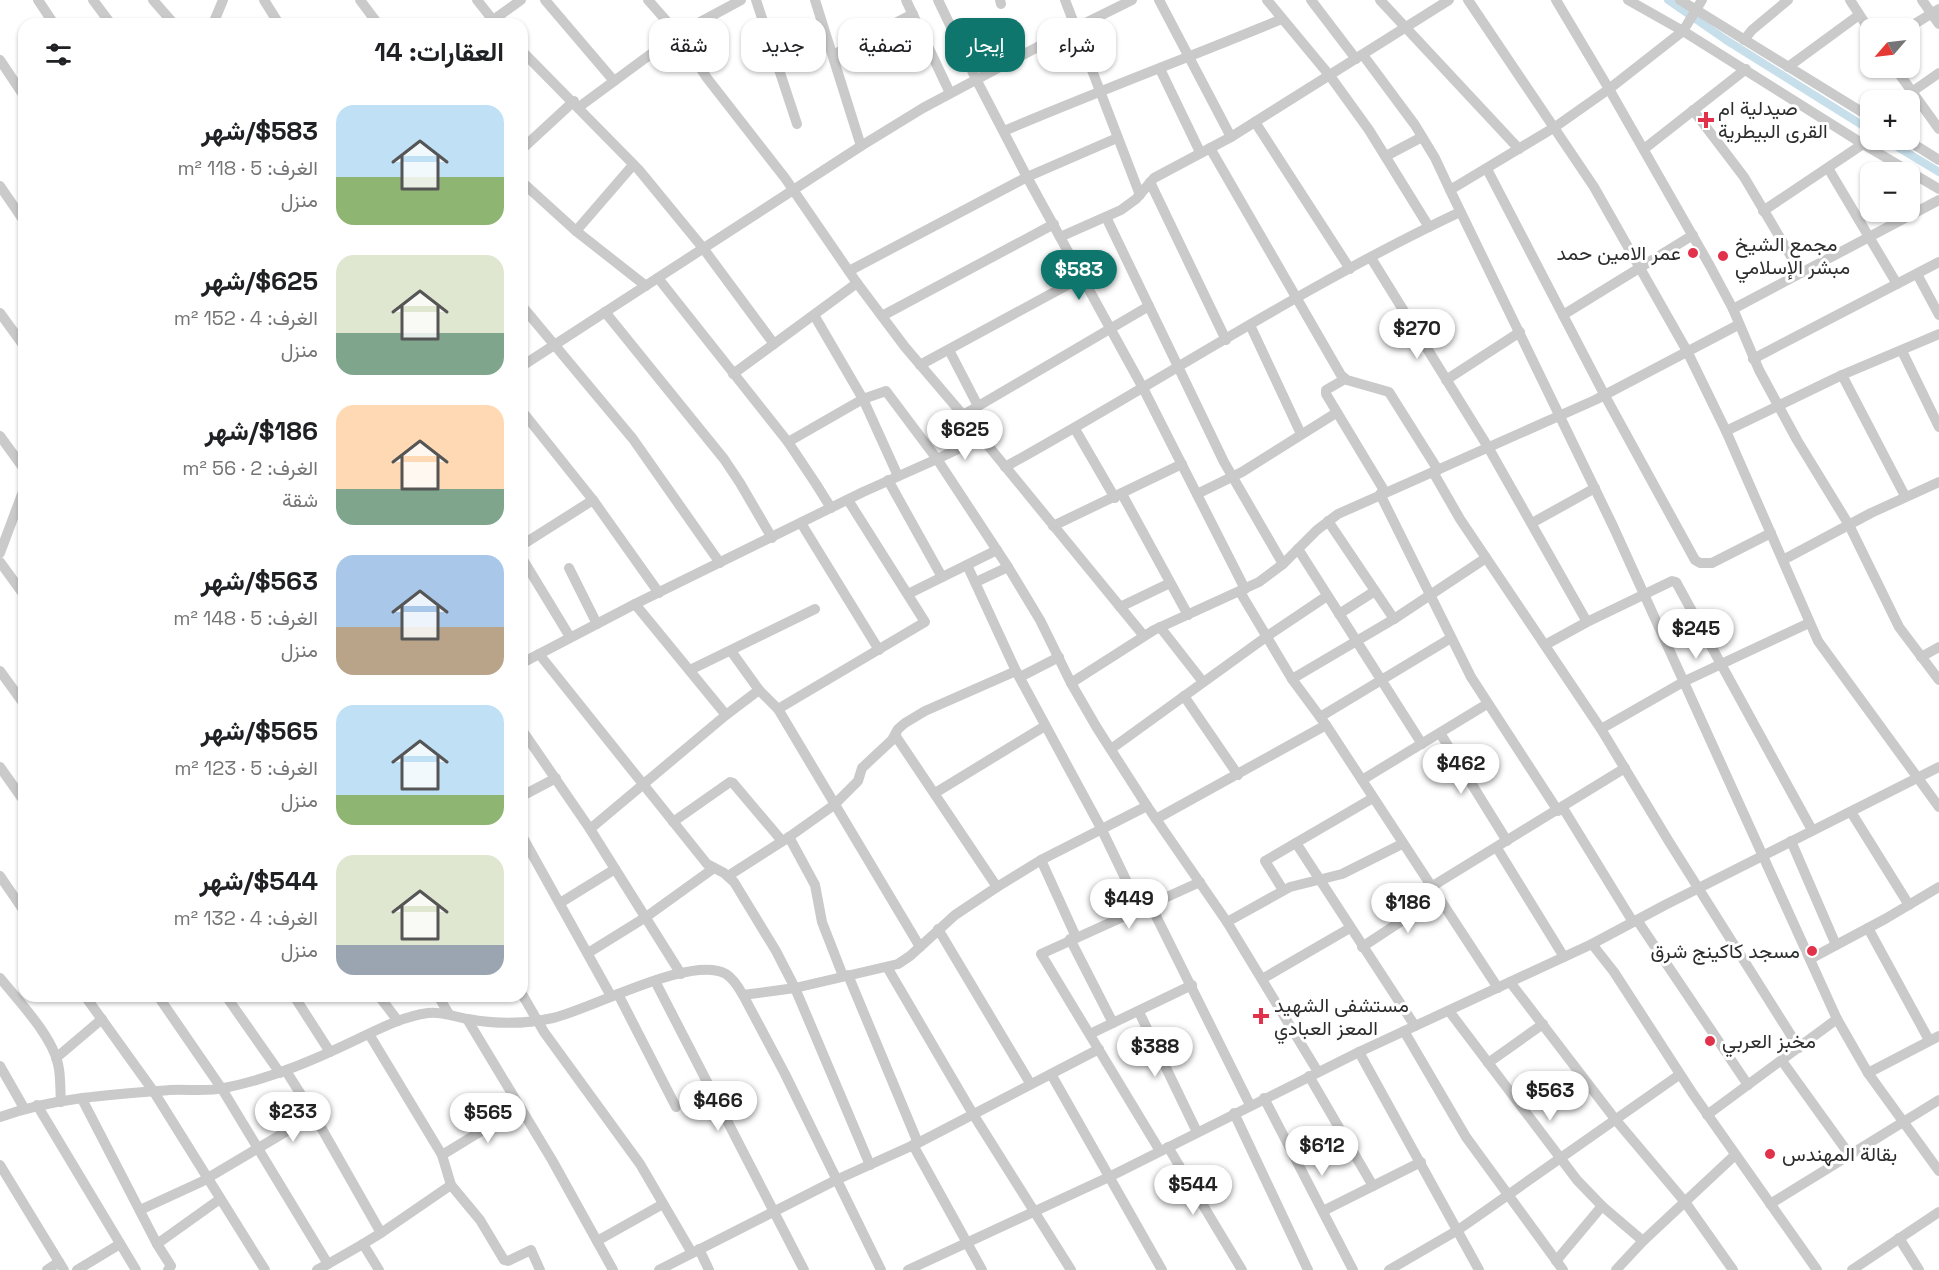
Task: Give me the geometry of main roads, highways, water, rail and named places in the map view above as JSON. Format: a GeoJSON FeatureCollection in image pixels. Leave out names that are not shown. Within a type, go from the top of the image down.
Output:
{"type":"FeatureCollection","features":[{"type":"Feature","properties":{"kind":"waterway"},"geometry":{"type":"LineString","coordinates":[[1668,0],[1726,40],[1860,124]]}},
{"type":"Feature","properties":{"kind":"waterway"},"geometry":{"type":"LineString","coordinates":[[1903,150],[1939,172]]}},
{"type":"Feature","properties":{"kind":"place","name":"صيدلية ام القرى البيطرية"},"geometry":{"type":"Point","coordinates":[1706,120]}},
{"type":"Feature","properties":{"kind":"place","name":"عمر الامين حمد"},"geometry":{"type":"Point","coordinates":[1693,253]}},
{"type":"Feature","properties":{"kind":"place","name":"مجمع الشيخ مبشر الإسلامي"},"geometry":{"type":"Point","coordinates":[1723,256]}},
{"type":"Feature","properties":{"kind":"place","name":"مسجد كاكينج شرق"},"geometry":{"type":"Point","coordinates":[1812,951]}},
{"type":"Feature","properties":{"kind":"place","name":"مستشفى الشهيد المعز العبادي"},"geometry":{"type":"Point","coordinates":[1261,1016]}},
{"type":"Feature","properties":{"kind":"place","name":"مخبز العربي"},"geometry":{"type":"Point","coordinates":[1710,1041]}},
{"type":"Feature","properties":{"kind":"place","name":"بقالة المهندس"},"geometry":{"type":"Point","coordinates":[1770,1154]}}]}
